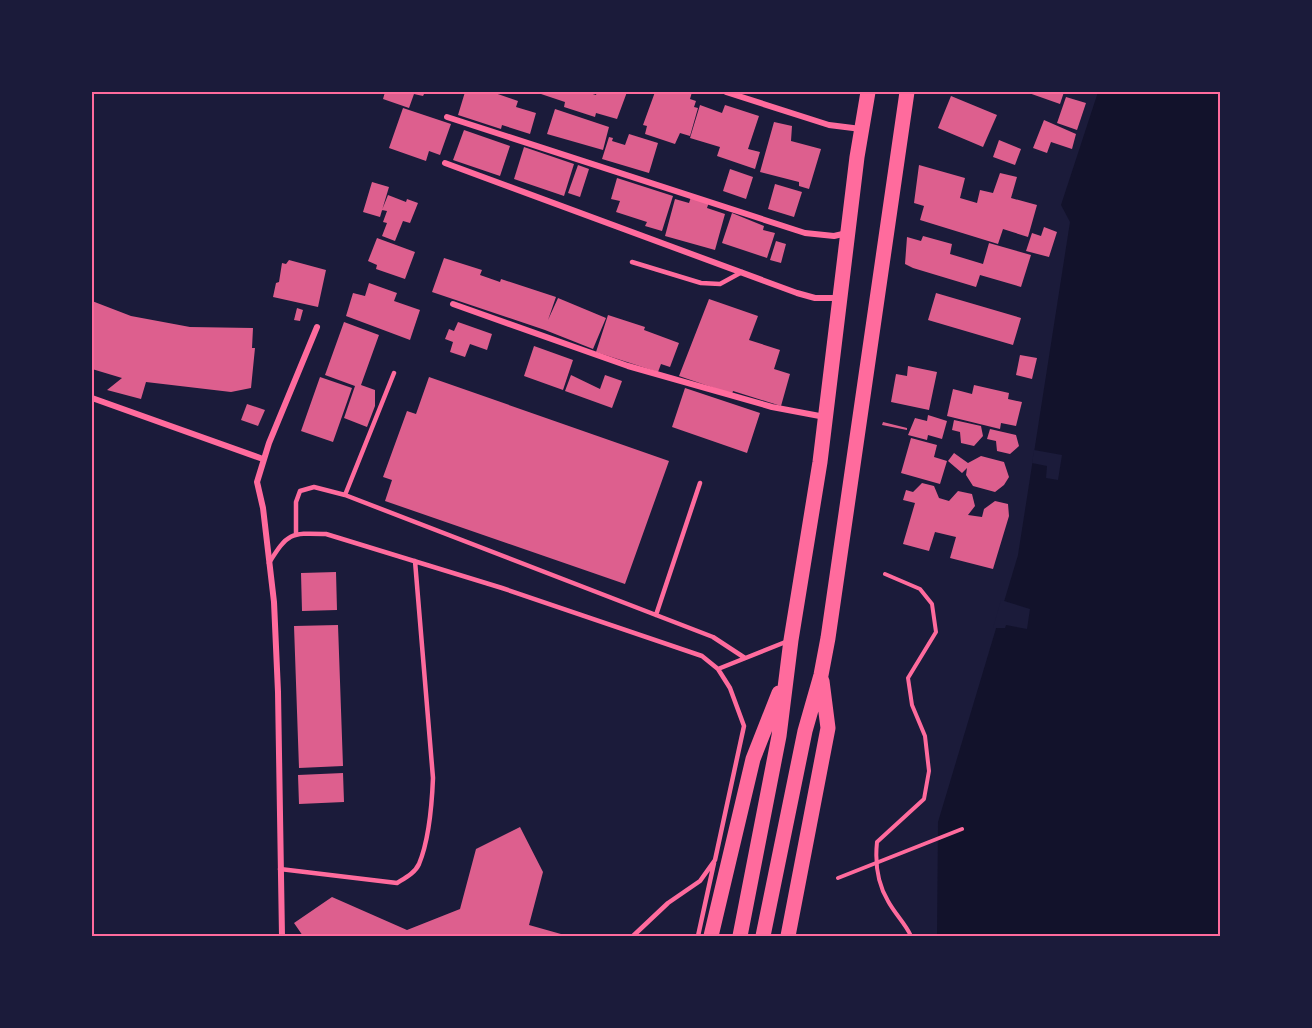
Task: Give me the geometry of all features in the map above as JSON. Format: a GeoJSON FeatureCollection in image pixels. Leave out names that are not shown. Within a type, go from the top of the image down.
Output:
{"type":"FeatureCollection","features":[{"type":"Feature","properties":{"kind":"main road"},"geometry":{"type":"LineString","coordinates":[[740,936],[779,735],[791,640],[826,417],[868,92]]}},
{"type":"Feature","properties":{"kind":"main road"},"geometry":{"type":"LineString","coordinates":[[763,936],[805,731],[821,675],[907,92]]}},
{"type":"Feature","properties":{"kind":"main road"},"geometry":{"type":"LineString","coordinates":[[788,936],[828,728],[821,675]]}},
{"type":"Feature","properties":{"kind":"main road"},"geometry":{"type":"LineString","coordinates":[[711,936],[753,759],[786,677]]}},
{"type":"Feature","properties":{"kind":"street"},"geometry":{"type":"LineString","coordinates":[[726,92],[829,125],[862,129]]}},
{"type":"Feature","properties":{"kind":"street"},"geometry":{"type":"LineString","coordinates":[[447,117],[805,233],[834,236],[848,233]]}},
{"type":"Feature","properties":{"kind":"street"},"geometry":{"type":"LineString","coordinates":[[445,163],[815,298],[840,298]]}},
{"type":"Feature","properties":{"kind":"street"},"geometry":{"type":"LineString","coordinates":[[453,304],[628,366],[772,407],[826,417]]}},
{"type":"Feature","properties":{"kind":"street"},"geometry":{"type":"LineString","coordinates":[[282,936],[278,692],[269,563],[257,482],[263,459],[317,327]]}},
{"type":"Feature","properties":{"kind":"street"},"geometry":{"type":"LineString","coordinates":[[92,398],[263,459]]}},
{"type":"Feature","properties":{"kind":"lane"},"geometry":{"type":"LineString","coordinates":[[632,262],[701,283],[720,284],[742,272]]}},
{"type":"Feature","properties":{"kind":"lane"},"geometry":{"type":"LineString","coordinates":[[345,495],[394,373]]}},
{"type":"Feature","properties":{"kind":"lane"},"geometry":{"type":"LineString","coordinates":[[656,615],[700,483]]}},
{"type":"Feature","properties":{"kind":"lane"},"geometry":{"type":"LineString","coordinates":[[296,533],[296,502],[300,491],[314,488],[345,495],[713,637],[745,658]]}},
{"type":"Feature","properties":{"kind":"lane"},"geometry":{"type":"LineString","coordinates":[[269,563],[281,544],[296,533],[326,534],[502,588],[702,656],[718,669],[730,688],[744,726],[698,936]]}},
{"type":"Feature","properties":{"kind":"lane"},"geometry":{"type":"LineString","coordinates":[[280,869],[397,883],[409,876],[418,865],[431,806],[433,778],[415,561]]}},
{"type":"Feature","properties":{"kind":"lane"},"geometry":{"type":"LineString","coordinates":[[718,669],[791,640]]}},
{"type":"Feature","properties":{"kind":"lane"},"geometry":{"type":"LineString","coordinates":[[633,936],[668,903],[700,881],[715,860]]}},
{"type":"Feature","properties":{"kind":"path"},"geometry":{"type":"LineString","coordinates":[[885,574],[920,589],[932,604],[936,632],[908,678],[912,705],[925,736],[929,771],[924,799],[878,842],[875,863],[887,900],[906,924],[911,936]]}},
{"type":"Feature","properties":{"kind":"path"},"geometry":{"type":"LineString","coordinates":[[838,878],[962,829]]}},
{"type":"Feature","properties":{"kind":"shaded area"},"geometry":{"type":"Polygon","coordinates":[[[1098,92],[1220,92],[1220,936],[937,936],[938,822],[1018,555],[1070,222],[1061,205],[1098,92]]]}},
{"type":"Feature","properties":{"kind":"pier"},"geometry":{"type":"Polygon","coordinates":[[[1034,450],[1062,455],[1058,480],[1046,478],[1047,466],[1032,463],[1034,450]]]}},
{"type":"Feature","properties":{"kind":"pier"},"geometry":{"type":"Polygon","coordinates":[[[1001,600],[1030,609],[1027,629],[1006,625],[1005,628],[993,628],[1001,600]]]}},
{"type":"Feature","properties":{"kind":"building"},"geometry":{"type":"Polygon","coordinates":[[[385,92],[425,92],[423,96],[414,94],[409,108],[383,99],[385,92]]]}},
{"type":"Feature","properties":{"kind":"building"},"geometry":{"type":"Polygon","coordinates":[[[465,92],[492,92],[518,101],[516,107],[536,113],[530,134],[502,125],[501,129],[458,115],[465,92]]]}},
{"type":"Feature","properties":{"kind":"building"},"geometry":{"type":"Polygon","coordinates":[[[535,92],[586,92],[596,95],[597,92],[627,92],[617,119],[596,113],[595,117],[564,107],[565,102],[535,92]]]}},
{"type":"Feature","properties":{"kind":"building"},"geometry":{"type":"Polygon","coordinates":[[[655,92],[692,92],[690,99],[696,101],[694,107],[698,108],[690,136],[680,133],[675,144],[645,134],[647,126],[643,125],[655,92]]]}},
{"type":"Feature","properties":{"kind":"building"},"geometry":{"type":"Polygon","coordinates":[[[1026,92],[1064,92],[1060,104],[1026,92]]]}},
{"type":"Feature","properties":{"kind":"building"},"geometry":{"type":"Polygon","coordinates":[[[951,96],[997,115],[983,147],[938,128],[951,96]]]}},
{"type":"Feature","properties":{"kind":"building"},"geometry":{"type":"Polygon","coordinates":[[[1066,97],[1086,103],[1077,130],[1057,123],[1066,97]]]}},
{"type":"Feature","properties":{"kind":"building"},"geometry":{"type":"Polygon","coordinates":[[[700,105],[722,113],[725,105],[759,116],[748,149],[760,152],[755,169],[717,156],[720,147],[690,138],[700,105]]]}},
{"type":"Feature","properties":{"kind":"building"},"geometry":{"type":"Polygon","coordinates":[[[403,108],[451,124],[440,155],[429,151],[426,161],[389,148],[403,108]]]}},
{"type":"Feature","properties":{"kind":"building"},"geometry":{"type":"Polygon","coordinates":[[[555,109],[609,127],[603,150],[547,134],[555,109]]]}},
{"type":"Feature","properties":{"kind":"building"},"geometry":{"type":"Polygon","coordinates":[[[1044,120],[1076,134],[1072,149],[1051,142],[1047,153],[1033,148],[1044,120]]]}},
{"type":"Feature","properties":{"kind":"building"},"geometry":{"type":"Polygon","coordinates":[[[774,122],[792,126],[791,141],[821,149],[809,189],[799,186],[799,182],[760,172],[774,122]]]}},
{"type":"Feature","properties":{"kind":"building"},"geometry":{"type":"Polygon","coordinates":[[[464,130],[510,146],[500,176],[453,160],[464,130]]]}},
{"type":"Feature","properties":{"kind":"building"},"geometry":{"type":"Polygon","coordinates":[[[629,134],[658,143],[649,173],[602,159],[609,137],[613,138],[612,141],[625,145],[629,134]]]}},
{"type":"Feature","properties":{"kind":"building"},"geometry":{"type":"Polygon","coordinates":[[[999,140],[1021,149],[1015,165],[993,157],[999,140]]]}},
{"type":"Feature","properties":{"kind":"building"},"geometry":{"type":"Polygon","coordinates":[[[524,147],[574,164],[564,196],[514,179],[524,147]]]}},
{"type":"Feature","properties":{"kind":"building"},"geometry":{"type":"Polygon","coordinates":[[[578,165],[589,169],[580,197],[568,193],[578,165]]]}},
{"type":"Feature","properties":{"kind":"building"},"geometry":{"type":"Polygon","coordinates":[[[919,165],[965,178],[960,198],[977,203],[980,190],[993,193],[1000,173],[1017,177],[1011,198],[1037,205],[1028,237],[1003,229],[998,244],[920,220],[924,206],[914,203],[919,165]]]}},
{"type":"Feature","properties":{"kind":"building"},"geometry":{"type":"Polygon","coordinates":[[[730,169],[753,177],[746,199],[723,191],[730,169]]]}},
{"type":"Feature","properties":{"kind":"building"},"geometry":{"type":"Polygon","coordinates":[[[617,178],[673,196],[662,231],[645,226],[647,222],[616,212],[620,201],[611,199],[617,178]]]}},
{"type":"Feature","properties":{"kind":"building"},"geometry":{"type":"Polygon","coordinates":[[[372,182],[389,187],[380,217],[363,212],[372,182]]]}},
{"type":"Feature","properties":{"kind":"building"},"geometry":{"type":"Polygon","coordinates":[[[775,184],[802,192],[794,217],[768,209],[775,184]]]}},
{"type":"Feature","properties":{"kind":"building"},"geometry":{"type":"Polygon","coordinates":[[[388,195],[406,202],[407,199],[418,203],[410,223],[403,221],[395,241],[382,236],[387,223],[383,222],[387,211],[382,210],[388,195]]]}},
{"type":"Feature","properties":{"kind":"building"},"geometry":{"type":"Polygon","coordinates":[[[691,197],[709,202],[707,208],[725,214],[715,250],[665,236],[675,199],[689,203],[691,197]]]}},
{"type":"Feature","properties":{"kind":"building"},"geometry":{"type":"Polygon","coordinates":[[[732,213],[764,226],[763,230],[775,233],[767,258],[722,243],[732,213]]]}},
{"type":"Feature","properties":{"kind":"building"},"geometry":{"type":"Polygon","coordinates":[[[1044,227],[1057,232],[1049,257],[1026,251],[1032,233],[1041,236],[1044,227]]]}},
{"type":"Feature","properties":{"kind":"building"},"geometry":{"type":"Polygon","coordinates":[[[923,236],[952,244],[950,254],[983,264],[989,243],[1031,255],[1021,287],[980,275],[976,287],[905,264],[907,237],[921,241],[923,236]]]}},
{"type":"Feature","properties":{"kind":"building"},"geometry":{"type":"Polygon","coordinates":[[[377,238],[415,252],[405,279],[376,269],[377,265],[368,261],[377,238]]]}},
{"type":"Feature","properties":{"kind":"building"},"geometry":{"type":"Polygon","coordinates":[[[776,241],[786,244],[781,263],[770,260],[776,241]]]}},
{"type":"Feature","properties":{"kind":"building"},"geometry":{"type":"Polygon","coordinates":[[[444,258],[482,270],[480,275],[500,282],[501,279],[556,297],[548,320],[558,298],[606,318],[593,349],[545,330],[432,292],[444,258]]]}},
{"type":"Feature","properties":{"kind":"building"},"geometry":{"type":"Polygon","coordinates":[[[289,260],[326,270],[318,307],[273,297],[276,283],[279,282],[282,263],[286,264],[289,260]]]}},
{"type":"Feature","properties":{"kind":"building"},"geometry":{"type":"Polygon","coordinates":[[[369,283],[397,293],[394,301],[420,310],[410,340],[346,316],[353,293],[365,296],[369,283]]]}},
{"type":"Feature","properties":{"kind":"building"},"geometry":{"type":"Polygon","coordinates":[[[936,293],[1021,318],[1013,345],[928,320],[936,293]]]}},
{"type":"Feature","properties":{"kind":"building"},"geometry":{"type":"Polygon","coordinates":[[[709,299],[758,316],[749,340],[780,350],[774,369],[790,374],[781,406],[733,391],[732,394],[679,376],[709,299]]]}},
{"type":"Feature","properties":{"kind":"building"},"geometry":{"type":"Polygon","coordinates":[[[92,301],[131,316],[190,327],[253,328],[252,348],[255,348],[251,388],[231,392],[146,382],[141,399],[107,390],[122,378],[92,369],[92,301]]]}},
{"type":"Feature","properties":{"kind":"building"},"geometry":{"type":"Polygon","coordinates":[[[297,308],[303,310],[300,321],[294,320],[297,308]]]}},
{"type":"Feature","properties":{"kind":"building"},"geometry":{"type":"Polygon","coordinates":[[[608,315],[645,327],[644,330],[679,343],[670,367],[661,364],[658,372],[596,352],[608,315]]]}},
{"type":"Feature","properties":{"kind":"building"},"geometry":{"type":"Polygon","coordinates":[[[344,322],[379,335],[361,385],[375,390],[375,406],[367,427],[344,418],[355,386],[325,375],[344,322]]]}},
{"type":"Feature","properties":{"kind":"building"},"geometry":{"type":"Polygon","coordinates":[[[458,322],[492,334],[487,350],[470,344],[465,357],[450,352],[453,342],[445,339],[449,329],[454,331],[458,322]]]}},
{"type":"Feature","properties":{"kind":"building"},"geometry":{"type":"Polygon","coordinates":[[[534,346],[573,360],[563,390],[524,376],[534,346]]]}},
{"type":"Feature","properties":{"kind":"building"},"geometry":{"type":"Polygon","coordinates":[[[1020,355],[1037,358],[1032,379],[1016,375],[1020,355]]]}},
{"type":"Feature","properties":{"kind":"building"},"geometry":{"type":"Polygon","coordinates":[[[908,366],[937,372],[929,410],[891,402],[896,374],[907,376],[908,366]]]}},
{"type":"Feature","properties":{"kind":"building"},"geometry":{"type":"Polygon","coordinates":[[[571,375],[600,389],[605,375],[622,381],[612,408],[565,391],[571,375]]]}},
{"type":"Feature","properties":{"kind":"building"},"geometry":{"type":"Polygon","coordinates":[[[320,377],[352,388],[333,442],[301,431],[320,377]]]}},
{"type":"Feature","properties":{"kind":"building"},"geometry":{"type":"Polygon","coordinates":[[[429,377],[669,461],[625,584],[385,501],[392,480],[383,477],[407,411],[416,414],[429,377]]]}},
{"type":"Feature","properties":{"kind":"building"},"geometry":{"type":"Polygon","coordinates":[[[974,385],[1009,393],[1008,399],[1022,402],[1016,426],[1001,423],[1000,429],[947,416],[953,389],[972,394],[974,385]]]}},
{"type":"Feature","properties":{"kind":"building"},"geometry":{"type":"Polygon","coordinates":[[[685,388],[760,413],[747,453],[672,427],[685,388]]]}},
{"type":"Feature","properties":{"kind":"building"},"geometry":{"type":"Polygon","coordinates":[[[247,404],[265,410],[258,426],[241,420],[247,404]]]}},
{"type":"Feature","properties":{"kind":"building"},"geometry":{"type":"Polygon","coordinates":[[[928,415],[947,421],[942,439],[928,435],[927,440],[908,435],[915,418],[927,421],[928,415]]]}},
{"type":"Feature","properties":{"kind":"building"},"geometry":{"type":"Polygon","coordinates":[[[954,420],[981,426],[983,436],[974,446],[961,443],[960,432],[952,430],[954,420]]]}},
{"type":"Feature","properties":{"kind":"building"},"geometry":{"type":"Polygon","coordinates":[[[883,422],[907,428],[907,430],[882,425],[883,422]]]}},
{"type":"Feature","properties":{"kind":"building"},"geometry":{"type":"Polygon","coordinates":[[[990,429],[1016,435],[1019,446],[1010,454],[997,451],[996,441],[987,439],[990,429]]]}},
{"type":"Feature","properties":{"kind":"building"},"geometry":{"type":"Polygon","coordinates":[[[911,438],[937,445],[934,457],[947,461],[940,484],[901,473],[911,438]]]}},
{"type":"Feature","properties":{"kind":"building"},"geometry":{"type":"Polygon","coordinates":[[[954,453],[968,463],[981,456],[1004,462],[1009,477],[1004,485],[995,492],[973,486],[966,475],[967,468],[962,473],[948,461],[954,453]]]}},
{"type":"Feature","properties":{"kind":"building"},"geometry":{"type":"Polygon","coordinates":[[[922,483],[934,486],[939,498],[949,501],[958,491],[972,494],[975,506],[968,515],[982,517],[984,509],[995,501],[1008,504],[1009,516],[993,569],[950,558],[956,537],[935,532],[929,551],[903,544],[915,503],[903,500],[906,490],[913,492],[922,483]]]}},
{"type":"Feature","properties":{"kind":"building"},"geometry":{"type":"Polygon","coordinates":[[[336,572],[337,610],[302,611],[301,573],[336,572]]]}},
{"type":"Feature","properties":{"kind":"building"},"geometry":{"type":"Polygon","coordinates":[[[338,625],[343,766],[299,768],[294,626],[338,625]]]}},
{"type":"Feature","properties":{"kind":"building"},"geometry":{"type":"Polygon","coordinates":[[[343,773],[344,802],[299,804],[298,775],[343,773]]]}},
{"type":"Feature","properties":{"kind":"building"},"geometry":{"type":"Polygon","coordinates":[[[520,827],[543,872],[529,925],[568,936],[303,936],[294,923],[332,897],[407,930],[460,909],[476,849],[520,827]]]}}]}
